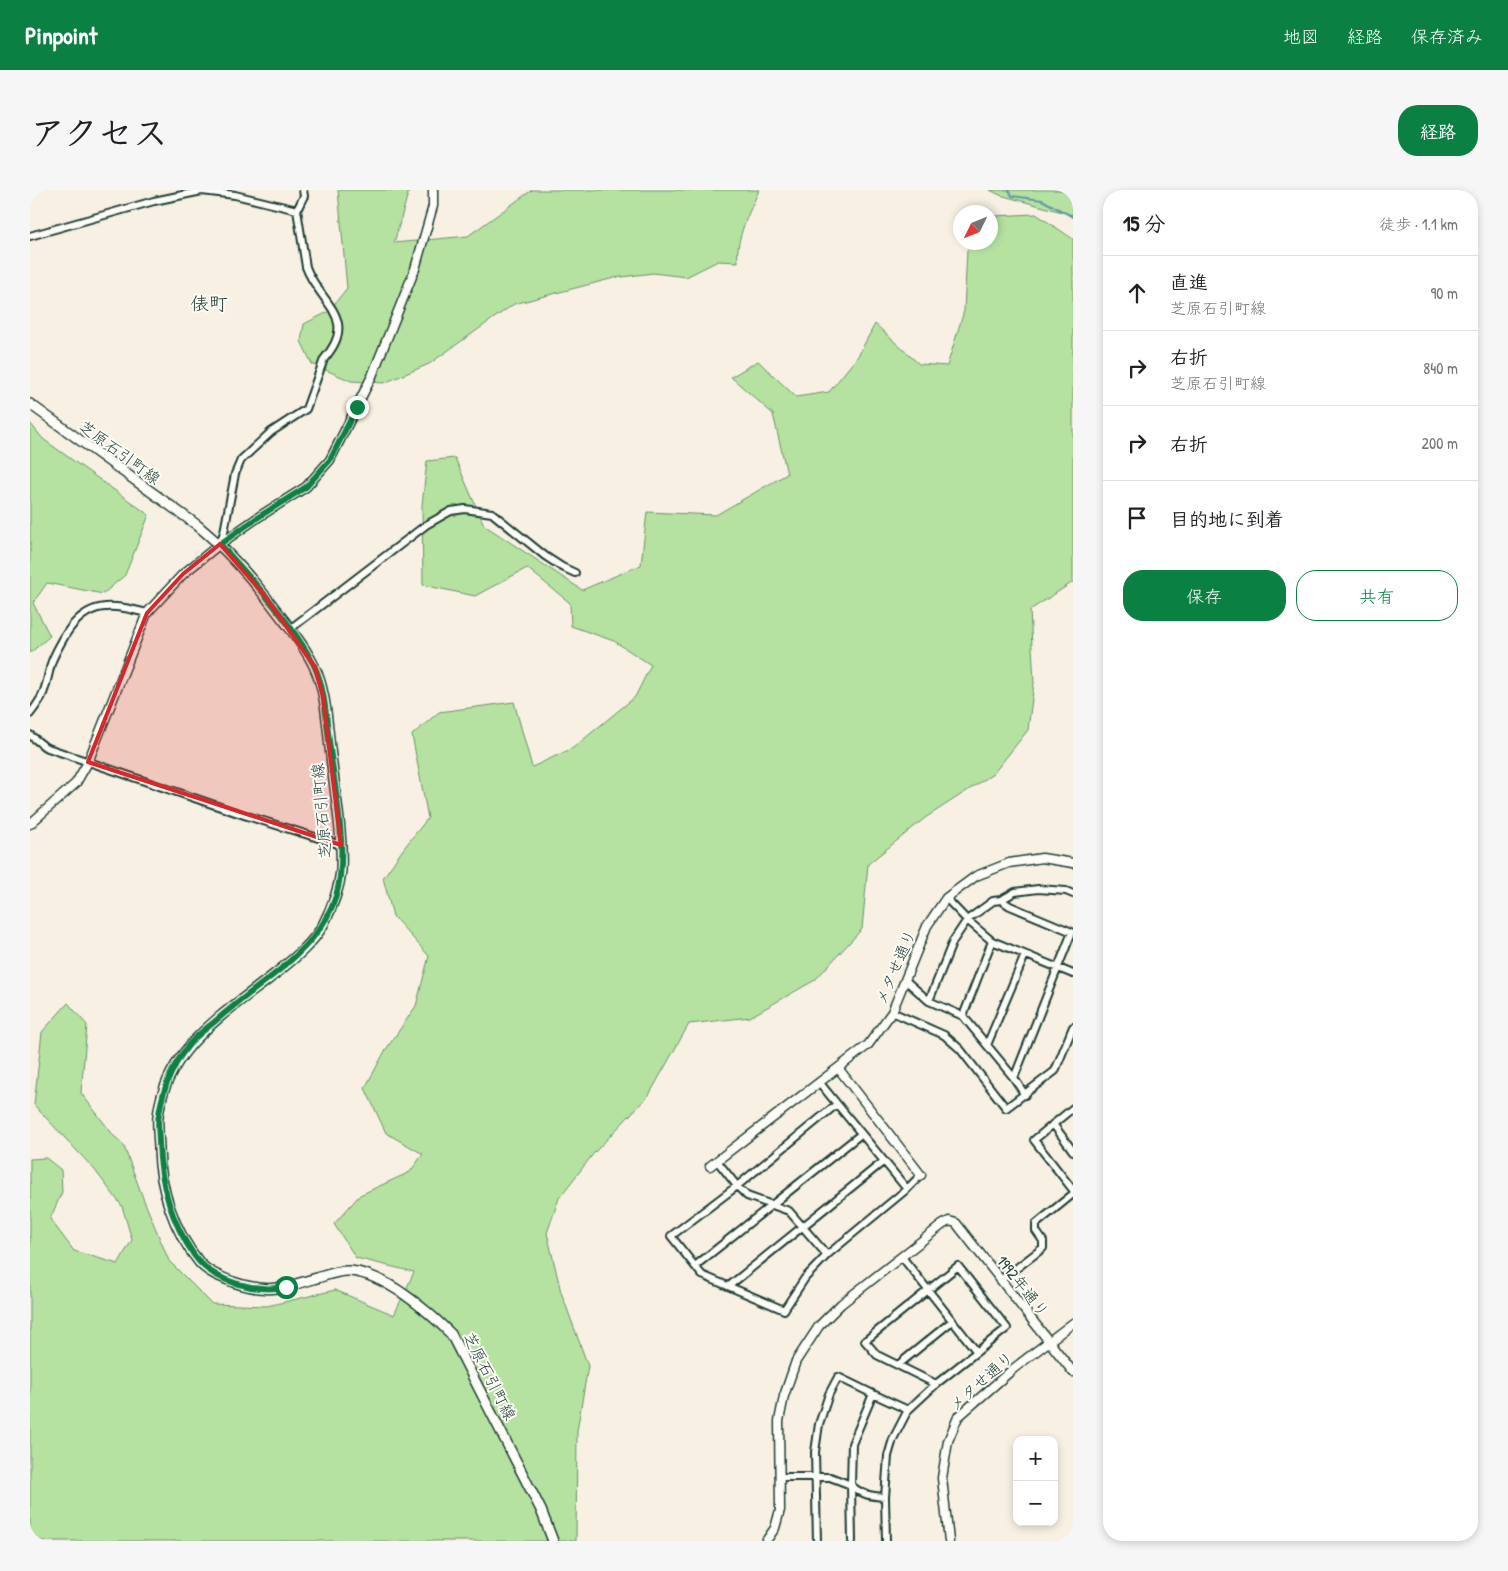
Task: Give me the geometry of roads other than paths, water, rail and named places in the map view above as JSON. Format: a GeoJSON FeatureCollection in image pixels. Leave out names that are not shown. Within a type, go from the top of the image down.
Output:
{"type":"FeatureCollection","features":[{"type":"Feature","properties":{"kind":"main road","name":"芝原石引町線"},"geometry":{"type":"LineString","coordinates":[[30,404],[197,525],[220,544],[262,592],[290,629],[315,667],[323,697],[341,845],[340,872],[336,897],[322,928],[300,953],[194,1040],[179,1058],[170,1076],[158,1116],[159,1165],[166,1199],[178,1229],[199,1263],[211,1272],[229,1280],[271,1290],[346,1270],[374,1278],[399,1291],[428,1311],[451,1334],[541,1510],[553,1541]]}},
{"type":"Feature","properties":{"kind":"street"},"geometry":{"type":"LineString","coordinates":[[220,544],[235,474],[241,460],[271,432],[306,410],[324,359],[338,334],[339,322],[309,275],[306,267],[297,210],[304,196],[303,190]]}},
{"type":"Feature","properties":{"kind":"street"},"geometry":{"type":"LineString","coordinates":[[30,824],[76,783],[88,762],[147,613],[183,574],[220,544],[306,487],[330,460],[372,376],[415,269],[434,206],[433,190]]}},
{"type":"Feature","properties":{"kind":"street"},"geometry":{"type":"LineString","coordinates":[[30,236],[154,201],[202,191],[235,195],[297,210]]}},
{"type":"Feature","properties":{"kind":"street"},"geometry":{"type":"LineString","coordinates":[[290,629],[426,525],[452,511],[465,509],[492,513],[545,556],[575,573]]}},
{"type":"Feature","properties":{"kind":"street"},"geometry":{"type":"LineString","coordinates":[[30,714],[42,696],[57,649],[72,625],[82,616],[92,609],[108,606],[122,606],[147,613]]}},
{"type":"Feature","properties":{"kind":"street"},"geometry":{"type":"LineString","coordinates":[[30,736],[45,747],[244,815],[341,845]]}},
{"type":"Feature","properties":{"kind":"street","name":"メタせ通り"},"geometry":{"type":"LineString","coordinates":[[710,1166],[718,1162],[868,1045],[892,1012],[928,926],[946,898],[976,876],[1010,863],[1042,858],[1073,863]]}},
{"type":"Feature","properties":{"kind":"street"},"geometry":{"type":"LineString","coordinates":[[929,1001],[953,941],[967,920],[992,901],[1001,900],[1015,892],[1038,889],[1066,891],[1073,894]]}},
{"type":"Feature","properties":{"kind":"street"},"geometry":{"type":"LineString","coordinates":[[946,898],[967,920],[992,941],[1073,974]]}},
{"type":"Feature","properties":{"kind":"street"},"geometry":{"type":"LineString","coordinates":[[1001,900],[1010,906],[1072,932],[1014,1078]]}},
{"type":"Feature","properties":{"kind":"street"},"geometry":{"type":"LineString","coordinates":[[963,1016],[992,941]]}},
{"type":"Feature","properties":{"kind":"street"},"geometry":{"type":"LineString","coordinates":[[987,1045],[1025,955]]}},
{"type":"Feature","properties":{"kind":"street"},"geometry":{"type":"LineString","coordinates":[[905,980],[929,1001],[963,1016],[1014,1078],[1025,1095]]}},
{"type":"Feature","properties":{"kind":"street"},"geometry":{"type":"LineString","coordinates":[[892,1012],[944,1035],[960,1049],[1006,1108],[1055,1071],[1073,1026]]}},
{"type":"Feature","properties":{"kind":"street"},"geometry":{"type":"LineString","coordinates":[[837,1104],[737,1186],[671,1236],[702,1275],[784,1310],[805,1278],[827,1254],[921,1176],[838,1068]]}},
{"type":"Feature","properties":{"kind":"street"},"geometry":{"type":"LineString","coordinates":[[819,1082],[907,1189]]}},
{"type":"Feature","properties":{"kind":"street"},"geometry":{"type":"LineString","coordinates":[[1073,1108],[1034,1140],[1073,1190]]}},
{"type":"Feature","properties":{"kind":"street"},"geometry":{"type":"LineString","coordinates":[[1053,1124],[1073,1150]]}},
{"type":"Feature","properties":{"kind":"street"},"geometry":{"type":"LineString","coordinates":[[694,1266],[861,1134]]}},
{"type":"Feature","properties":{"kind":"street"},"geometry":{"type":"LineString","coordinates":[[729,1286],[884,1161]]}},
{"type":"Feature","properties":{"kind":"street"},"geometry":{"type":"LineString","coordinates":[[718,1162],[737,1186],[748,1196],[789,1211],[827,1254]]}},
{"type":"Feature","properties":{"kind":"street"},"geometry":{"type":"LineString","coordinates":[[1001,1280],[1043,1248],[1043,1241],[1036,1231],[1036,1224],[1073,1194]]}},
{"type":"Feature","properties":{"kind":"street","name":"1992年通り"},"geometry":{"type":"LineString","coordinates":[[902,1257],[942,1225],[949,1221],[956,1223],[1073,1372]]}},
{"type":"Feature","properties":{"kind":"street"},"geometry":{"type":"LineString","coordinates":[[766,1541],[775,1528],[780,1510],[779,1421],[784,1396],[796,1361],[819,1326],[842,1304],[902,1257],[977,1352]]}},
{"type":"Feature","properties":{"kind":"street"},"geometry":{"type":"LineString","coordinates":[[886,1541],[885,1497],[888,1456],[893,1440],[908,1410],[936,1384],[1006,1328],[958,1266],[865,1341],[877,1355],[936,1384]]}},
{"type":"Feature","properties":{"kind":"street"},"geometry":{"type":"LineString","coordinates":[[898,1365],[952,1321]]}},
{"type":"Feature","properties":{"kind":"street","name":"メタせ通り"},"geometry":{"type":"LineString","coordinates":[[949,1541],[942,1478],[946,1450],[958,1418],[1013,1369],[1073,1323]]}},
{"type":"Feature","properties":{"kind":"street"},"geometry":{"type":"LineString","coordinates":[[817,1541],[816,1452],[819,1424],[829,1394],[838,1377],[908,1410]]}},
{"type":"Feature","properties":{"kind":"street"},"geometry":{"type":"LineString","coordinates":[[852,1541],[850,1486],[852,1444],[873,1394]]}},
{"type":"Feature","properties":{"kind":"street"},"geometry":{"type":"LineString","coordinates":[[780,1477],[830,1477],[866,1495],[885,1497]]}},
{"type":"Feature","properties":{"kind":"waterway"},"geometry":{"type":"LineString","coordinates":[[1009,190],[1012,196],[1042,200],[1073,217]]}},
{"type":"Feature","properties":{"kind":"district","name":"俵町"},"geometry":{"type":"Point","coordinates":[209,303]}}]}
